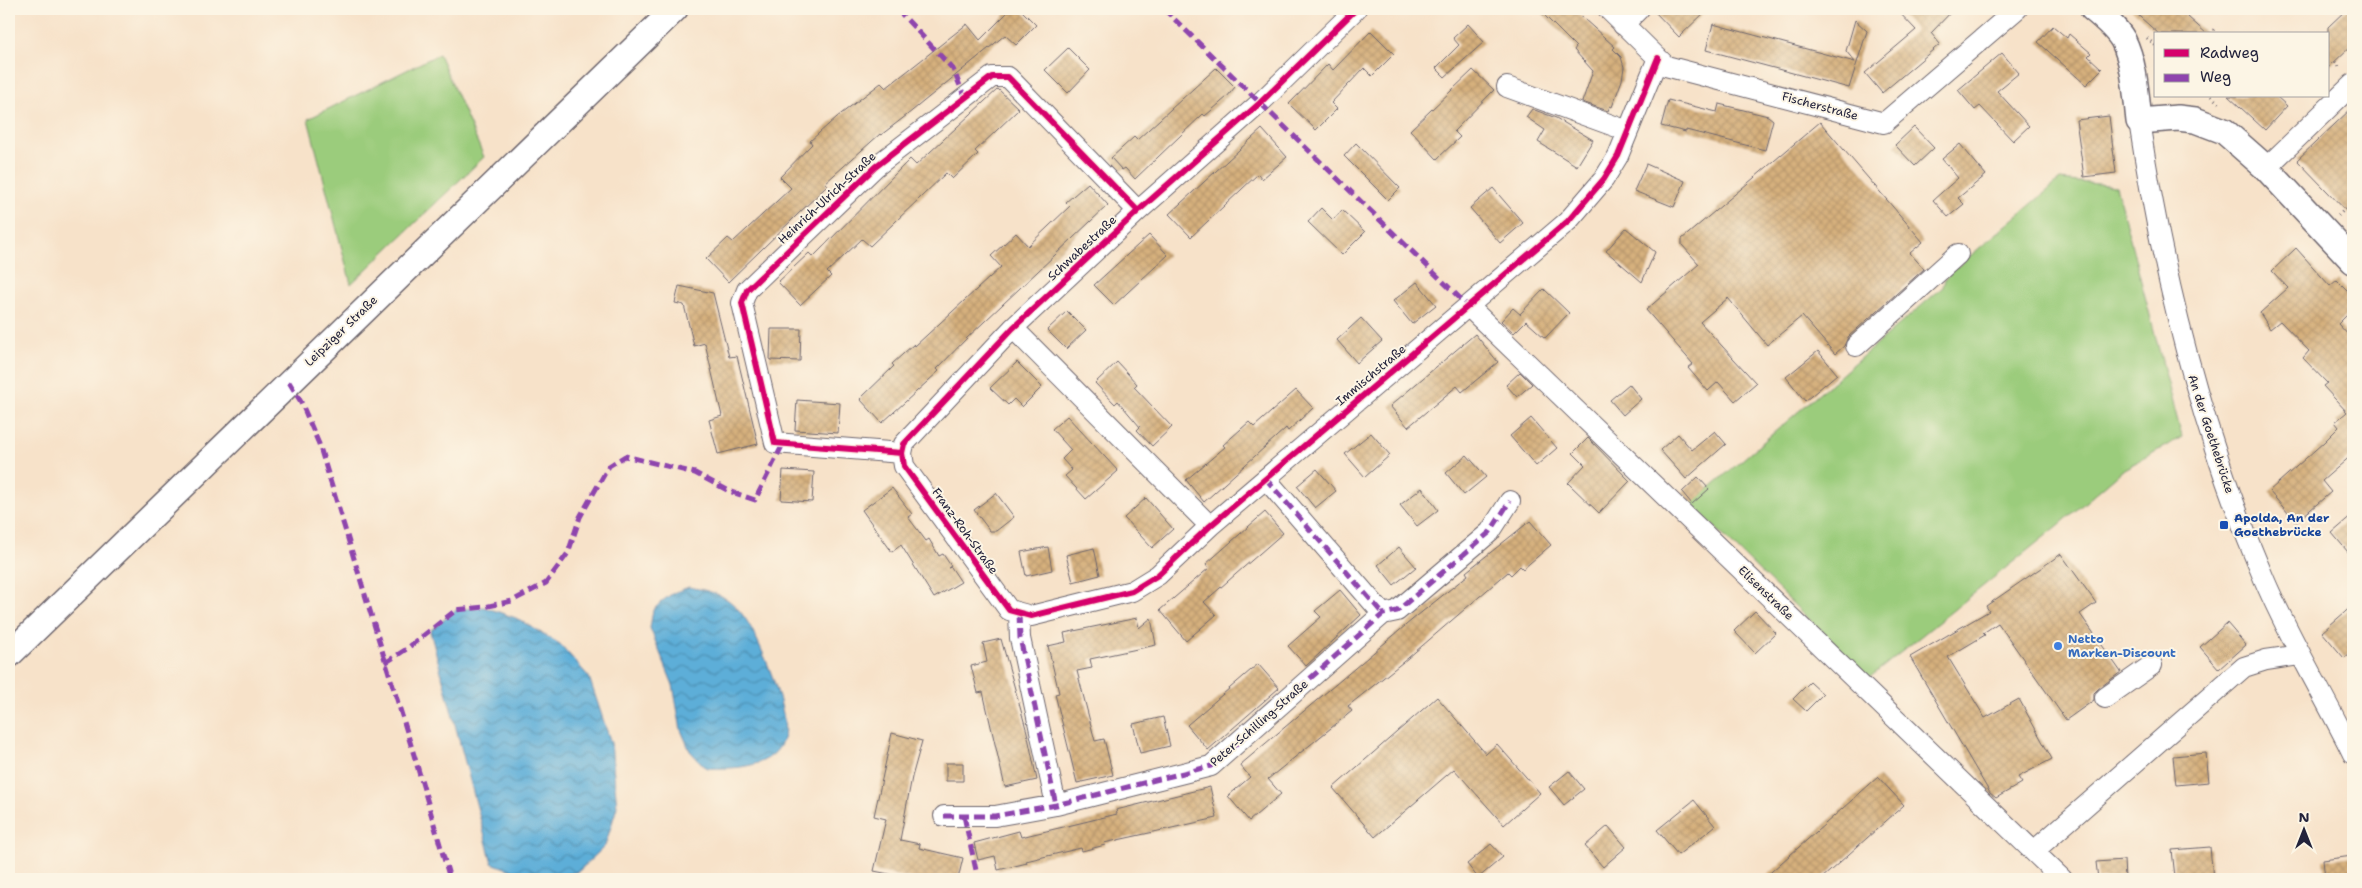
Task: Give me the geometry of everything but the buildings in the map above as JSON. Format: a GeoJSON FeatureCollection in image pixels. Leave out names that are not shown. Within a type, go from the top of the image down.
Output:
{"type":"FeatureCollection","features":[{"type":"Feature","properties":{"kind":"main road","name":"Leipziger Straße"},"geometry":{"type":"LineString","coordinates":[[9,655],[674,9]]}},
{"type":"Feature","properties":{"kind":"main road"},"geometry":{"type":"LineString","coordinates":[[2093,9],[2112,26],[2123,40],[2132,71],[2139,121],[2178,118],[2224,131],[2266,168],[2353,261]]}},
{"type":"Feature","properties":{"kind":"street","name":"Schwabestraße"},"geometry":{"type":"LineString","coordinates":[[902,453],[904,444],[1013,328],[1138,211],[1260,103],[1356,9]]}},
{"type":"Feature","properties":{"kind":"street","name":"Fischerstraße"},"geometry":{"type":"LineString","coordinates":[[1608,9],[1666,66],[1884,123],[2017,9]]}},
{"type":"Feature","properties":{"kind":"street"},"geometry":{"type":"LineString","coordinates":[[1623,25],[1639,9]]}},
{"type":"Feature","properties":{"kind":"street","name":"Immischstraße"},"geometry":{"type":"LineString","coordinates":[[1019,614],[1031,616],[1132,591],[1158,575],[1210,526],[1568,221],[1604,179],[1618,156],[1658,58]]}},
{"type":"Feature","properties":{"kind":"street","name":"Heinrich-Ulrich-Straße"},"geometry":{"type":"LineString","coordinates":[[902,453],[775,443],[742,303],[746,290],[875,168],[992,76],[1008,77],[1138,211]]}},
{"type":"Feature","properties":{"kind":"street"},"geometry":{"type":"LineString","coordinates":[[2266,168],[2353,84]]}},
{"type":"Feature","properties":{"kind":"street"},"geometry":{"type":"LineString","coordinates":[[1507,87],[1628,131]]}},
{"type":"Feature","properties":{"kind":"street","name":"An der Goethebrücke"},"geometry":{"type":"LineString","coordinates":[[2139,121],[2173,308],[2189,367],[2241,521],[2264,579],[2299,655],[2353,754]]}},
{"type":"Feature","properties":{"kind":"street"},"geometry":{"type":"LineString","coordinates":[[1856,346],[1958,254]]}},
{"type":"Feature","properties":{"kind":"street","name":"Elisenstraße"},"geometry":{"type":"LineString","coordinates":[[1469,307],[2062,879]]}},
{"type":"Feature","properties":{"kind":"street"},"geometry":{"type":"LineString","coordinates":[[1013,328],[1210,526]]}},
{"type":"Feature","properties":{"kind":"street","name":"Franz-Roh-Straße"},"geometry":{"type":"LineString","coordinates":[[902,453],[904,466],[1009,610],[1019,614]]}},
{"type":"Feature","properties":{"kind":"street"},"geometry":{"type":"LineString","coordinates":[[1266,478],[1383,614]]}},
{"type":"Feature","properties":{"kind":"street","name":"Peter-Schilling-Straße"},"geometry":{"type":"LineString","coordinates":[[1056,805],[1211,766],[1383,614],[1397,611],[1490,532],[1510,501]]}},
{"type":"Feature","properties":{"kind":"street"},"geometry":{"type":"LineString","coordinates":[[944,816],[995,816],[1056,805],[1020,638],[1019,614]]}},
{"type":"Feature","properties":{"kind":"street"},"geometry":{"type":"LineString","coordinates":[[2034,851],[2244,667],[2266,660],[2299,655]]}},
{"type":"Feature","properties":{"kind":"street"},"geometry":{"type":"LineString","coordinates":[[2105,698],[2152,665]]}},
{"type":"Feature","properties":{"kind":"path"},"geometry":{"type":"LineString","coordinates":[[2212,32],[2215,28]]}},
{"type":"Feature","properties":{"kind":"path"},"geometry":{"type":"LineString","coordinates":[[2213,98],[2225,108]]}},
{"type":"Feature","properties":{"kind":"green space"},"geometry":{"type":"Polygon","coordinates":[[[439,54],[484,157],[351,284],[308,119],[439,54]]]}},
{"type":"Feature","properties":{"kind":"green space"},"geometry":{"type":"Polygon","coordinates":[[[2060,180],[2116,186],[2182,437],[2124,469],[2059,525],[1869,678],[1691,504],[1943,287],[1945,279],[1951,272],[2060,180]]]}},
{"type":"Feature","properties":{"kind":"water"},"geometry":{"type":"Polygon","coordinates":[[[689,587],[719,595],[735,606],[747,621],[765,657],[780,700],[785,729],[779,747],[763,761],[740,767],[706,768],[690,751],[681,730],[673,685],[650,628],[653,610],[673,593],[689,587]]]}},
{"type":"Feature","properties":{"kind":"water"},"geometry":{"type":"Polygon","coordinates":[[[484,607],[516,618],[560,644],[589,677],[611,743],[617,807],[605,846],[578,872],[552,877],[518,873],[492,863],[430,631],[456,610],[484,607]]]}},
{"type":"Feature","properties":{"kind":"marked path"},"geometry":{"type":"LineString","coordinates":[[897,9],[953,69],[965,98]]}},
{"type":"Feature","properties":{"kind":"marked path"},"geometry":{"type":"LineString","coordinates":[[1164,9],[1469,307]]}},
{"type":"Feature","properties":{"kind":"marked path"},"geometry":{"type":"LineString","coordinates":[[289,382],[301,402],[319,444],[450,879]]}},
{"type":"Feature","properties":{"kind":"marked path"},"geometry":{"type":"LineString","coordinates":[[385,663],[405,650],[456,610],[512,601],[546,583],[568,553],[580,517],[609,466],[625,456],[695,473],[729,491],[755,500],[783,444]]}},
{"type":"Feature","properties":{"kind":"marked path"},"geometry":{"type":"LineString","coordinates":[[1266,479],[1383,614]]}},
{"type":"Feature","properties":{"kind":"marked path"},"geometry":{"type":"LineString","coordinates":[[944,816],[995,816],[1056,805],[1211,766],[1383,614],[1397,611],[1490,532],[1510,501]]}},
{"type":"Feature","properties":{"kind":"marked path"},"geometry":{"type":"LineString","coordinates":[[1019,614],[1020,638],[1056,805]]}},
{"type":"Feature","properties":{"kind":"marked path"},"geometry":{"type":"LineString","coordinates":[[964,816],[978,879]]}},
{"type":"Feature","properties":{"kind":"cycle path"},"geometry":{"type":"LineString","coordinates":[[1356,9],[1260,103],[1138,211],[1013,328],[904,444],[902,453],[904,466],[1009,610],[1031,616],[1132,591],[1158,575],[1210,526],[1568,221],[1604,179],[1618,156],[1658,58]]}},
{"type":"Feature","properties":{"kind":"cycle path"},"geometry":{"type":"LineString","coordinates":[[902,453],[775,443],[742,303],[747,290],[875,167],[992,77],[1008,77],[1138,211]]}},
{"type":"Feature","properties":{"kind":"place","name":"Apolda, An der Goethebrücke"},"geometry":{"type":"Point","coordinates":[2224,525]}},
{"type":"Feature","properties":{"kind":"place","name":"Netto Marken-Discount"},"geometry":{"type":"Point","coordinates":[2058,646]}}]}
